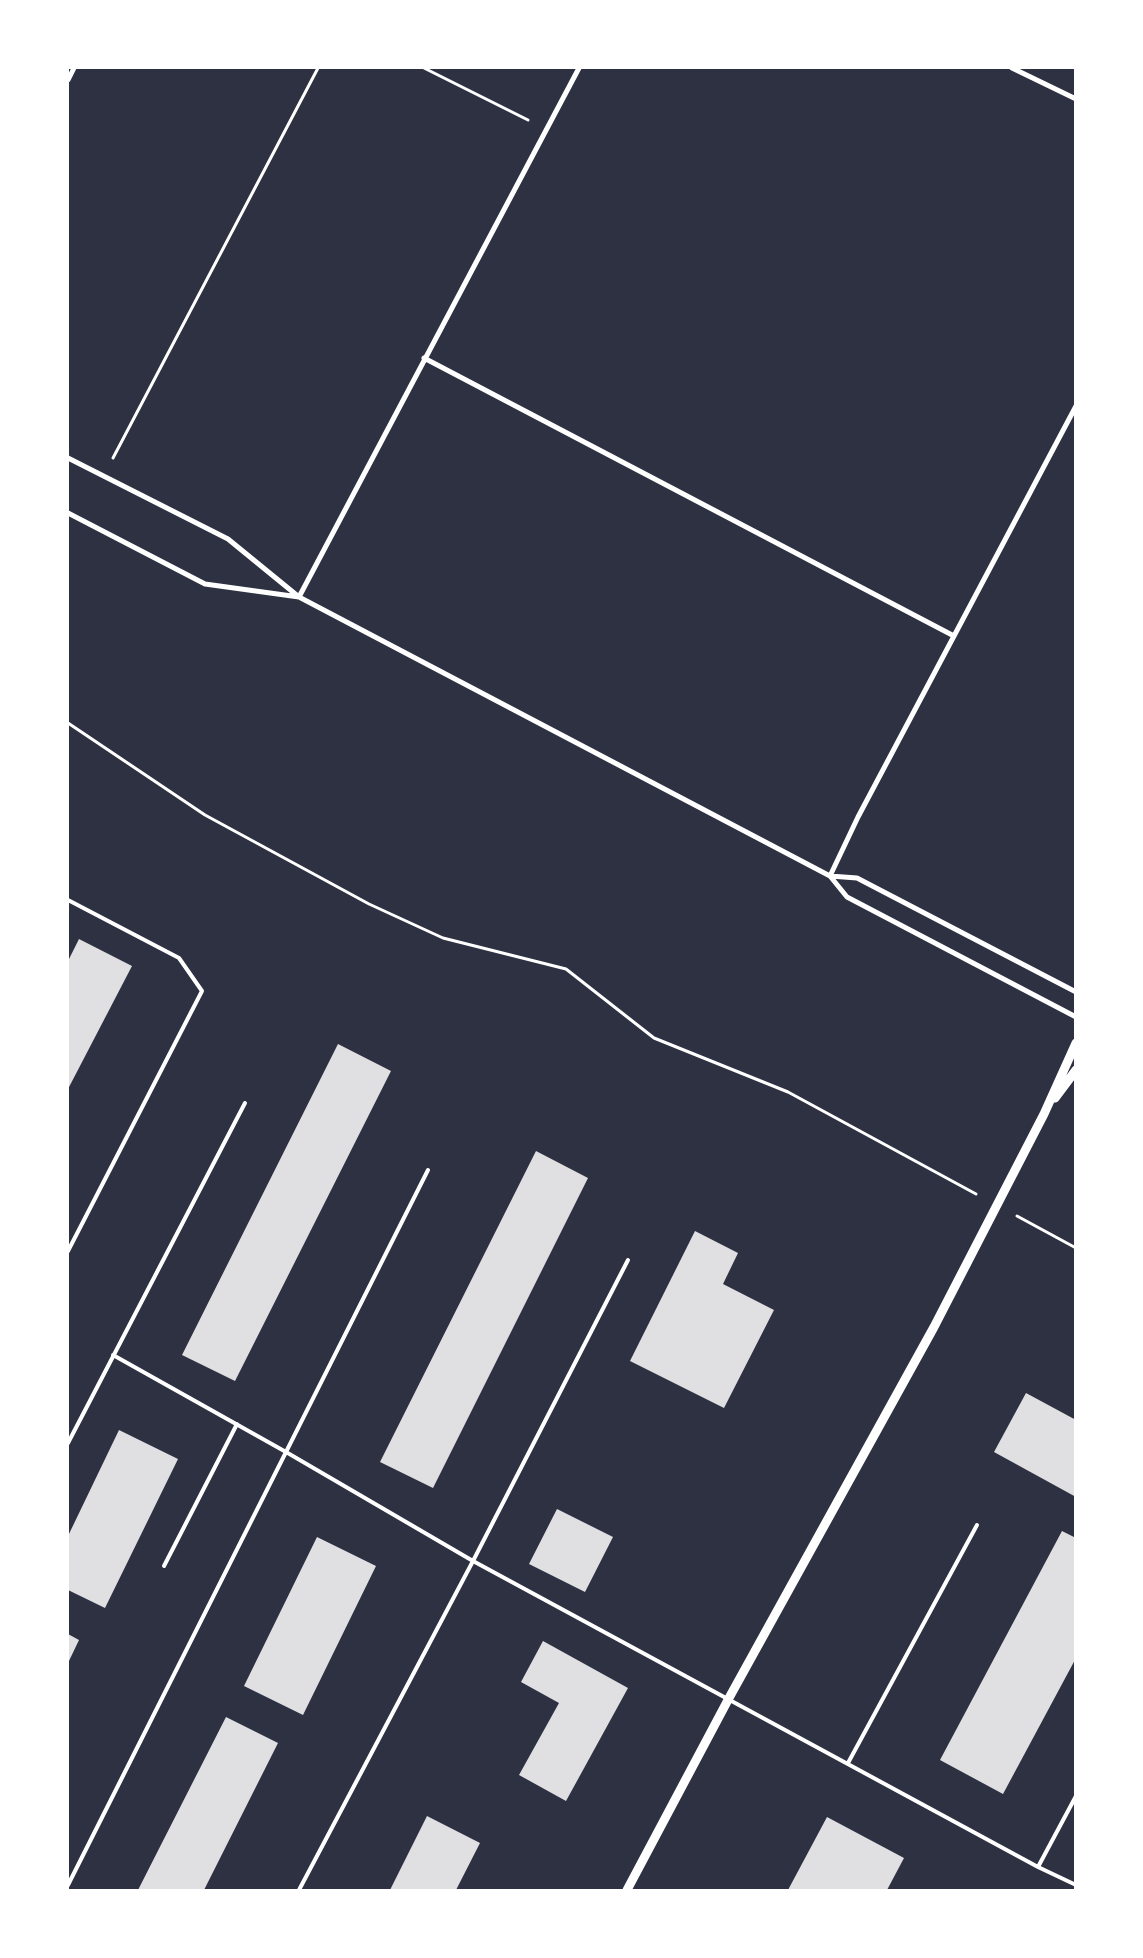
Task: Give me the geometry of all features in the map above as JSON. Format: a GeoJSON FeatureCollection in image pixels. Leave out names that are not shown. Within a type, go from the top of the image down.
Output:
{"type":"FeatureCollection","features":[{"type":"Feature","properties":{"kind":"street"},"geometry":{"type":"LineString","coordinates":[[68,80],[74,68]]}},
{"type":"Feature","properties":{"kind":"street"},"geometry":{"type":"LineString","coordinates":[[299,597],[424,358],[580,68]]}},
{"type":"Feature","properties":{"kind":"street"},"geometry":{"type":"LineString","coordinates":[[1012,68],[1076,100]]}},
{"type":"Feature","properties":{"kind":"street"},"geometry":{"type":"LineString","coordinates":[[424,358],[954,636]]}},
{"type":"Feature","properties":{"kind":"street"},"geometry":{"type":"LineString","coordinates":[[830,876],[1076,406]]}},
{"type":"Feature","properties":{"kind":"street"},"geometry":{"type":"LineString","coordinates":[[68,458],[228,539],[299,597],[830,876],[847,897],[1076,1017]]}},
{"type":"Feature","properties":{"kind":"street"},"geometry":{"type":"LineString","coordinates":[[68,514],[204,584],[299,597]]}},
{"type":"Feature","properties":{"kind":"street"},"geometry":{"type":"LineString","coordinates":[[830,876],[857,878],[1076,992]]}},
{"type":"Feature","properties":{"kind":"street"},"geometry":{"type":"LineString","coordinates":[[627,1890],[729,1698],[934,1327],[1044,1114],[1076,1043]]}},
{"type":"Feature","properties":{"kind":"street"},"geometry":{"type":"LineString","coordinates":[[1044,1114],[1076,1070]]}},
{"type":"Feature","properties":{"kind":"lane"},"geometry":{"type":"LineString","coordinates":[[68,900],[179,958],[202,991],[68,1251]]}},
{"type":"Feature","properties":{"kind":"lane"},"geometry":{"type":"LineString","coordinates":[[68,1444],[245,1103]]}},
{"type":"Feature","properties":{"kind":"lane"},"geometry":{"type":"LineString","coordinates":[[68,1885],[428,1170]]}},
{"type":"Feature","properties":{"kind":"lane"},"geometry":{"type":"LineString","coordinates":[[299,1890],[473,1561],[628,1260]]}},
{"type":"Feature","properties":{"kind":"lane"},"geometry":{"type":"LineString","coordinates":[[113,1356],[237,1424],[473,1561],[1038,1867],[1076,1885]]}},
{"type":"Feature","properties":{"kind":"lane"},"geometry":{"type":"LineString","coordinates":[[164,1566],[237,1424]]}},
{"type":"Feature","properties":{"kind":"lane"},"geometry":{"type":"LineString","coordinates":[[848,1763],[977,1525]]}},
{"type":"Feature","properties":{"kind":"lane"},"geometry":{"type":"LineString","coordinates":[[1038,1867],[1076,1796]]}},
{"type":"Feature","properties":{"kind":"path"},"geometry":{"type":"LineString","coordinates":[[103,476],[318,68]]}},
{"type":"Feature","properties":{"kind":"path"},"geometry":{"type":"LineString","coordinates":[[424,68],[547,129]]}},
{"type":"Feature","properties":{"kind":"path"},"geometry":{"type":"LineString","coordinates":[[68,723],[205,815],[369,904],[443,938],[566,969],[654,1038],[788,1092],[980,1196]]}},
{"type":"Feature","properties":{"kind":"path"},"geometry":{"type":"LineString","coordinates":[[1014,1215],[1076,1248]]}},
{"type":"Feature","properties":{"kind":"building"},"geometry":{"type":"Polygon","coordinates":[[[79,939],[132,966],[68,1089],[68,961],[79,939]]]}},
{"type":"Feature","properties":{"kind":"building"},"geometry":{"type":"Polygon","coordinates":[[[338,1044],[391,1071],[235,1381],[182,1355],[338,1044]]]}},
{"type":"Feature","properties":{"kind":"building"},"geometry":{"type":"Polygon","coordinates":[[[536,1151],[588,1178],[433,1488],[380,1462],[536,1151]]]}},
{"type":"Feature","properties":{"kind":"building"},"geometry":{"type":"Polygon","coordinates":[[[695,1231],[738,1253],[723,1284],[774,1310],[724,1408],[630,1361],[695,1231]]]}},
{"type":"Feature","properties":{"kind":"building"},"geometry":{"type":"Polygon","coordinates":[[[1026,1393],[1076,1420],[1076,1497],[994,1452],[1026,1393]]]}},
{"type":"Feature","properties":{"kind":"building"},"geometry":{"type":"Polygon","coordinates":[[[119,1430],[178,1459],[105,1608],[68,1590],[68,1536],[119,1430]]]}},
{"type":"Feature","properties":{"kind":"building"},"geometry":{"type":"Polygon","coordinates":[[[557,1509],[613,1537],[585,1592],[529,1564],[557,1509]]]}},
{"type":"Feature","properties":{"kind":"building"},"geometry":{"type":"Polygon","coordinates":[[[1062,1531],[1076,1538],[1076,1658],[1003,1794],[940,1760],[1062,1531]]]}},
{"type":"Feature","properties":{"kind":"building"},"geometry":{"type":"Polygon","coordinates":[[[317,1537],[376,1566],[303,1715],[244,1686],[317,1537]]]}},
{"type":"Feature","properties":{"kind":"building"},"geometry":{"type":"Polygon","coordinates":[[[68,1634],[79,1640],[68,1663],[68,1634]]]}},
{"type":"Feature","properties":{"kind":"building"},"geometry":{"type":"Polygon","coordinates":[[[543,1641],[628,1688],[566,1801],[519,1775],[559,1703],[521,1682],[543,1641]]]}},
{"type":"Feature","properties":{"kind":"building"},"geometry":{"type":"Polygon","coordinates":[[[226,1717],[278,1743],[204,1890],[138,1890],[226,1717]]]}},
{"type":"Feature","properties":{"kind":"building"},"geometry":{"type":"Polygon","coordinates":[[[427,1816],[480,1843],[456,1890],[390,1890],[427,1816]]]}},
{"type":"Feature","properties":{"kind":"building"},"geometry":{"type":"Polygon","coordinates":[[[827,1817],[904,1858],[887,1890],[788,1890],[827,1817]]]}}]}
